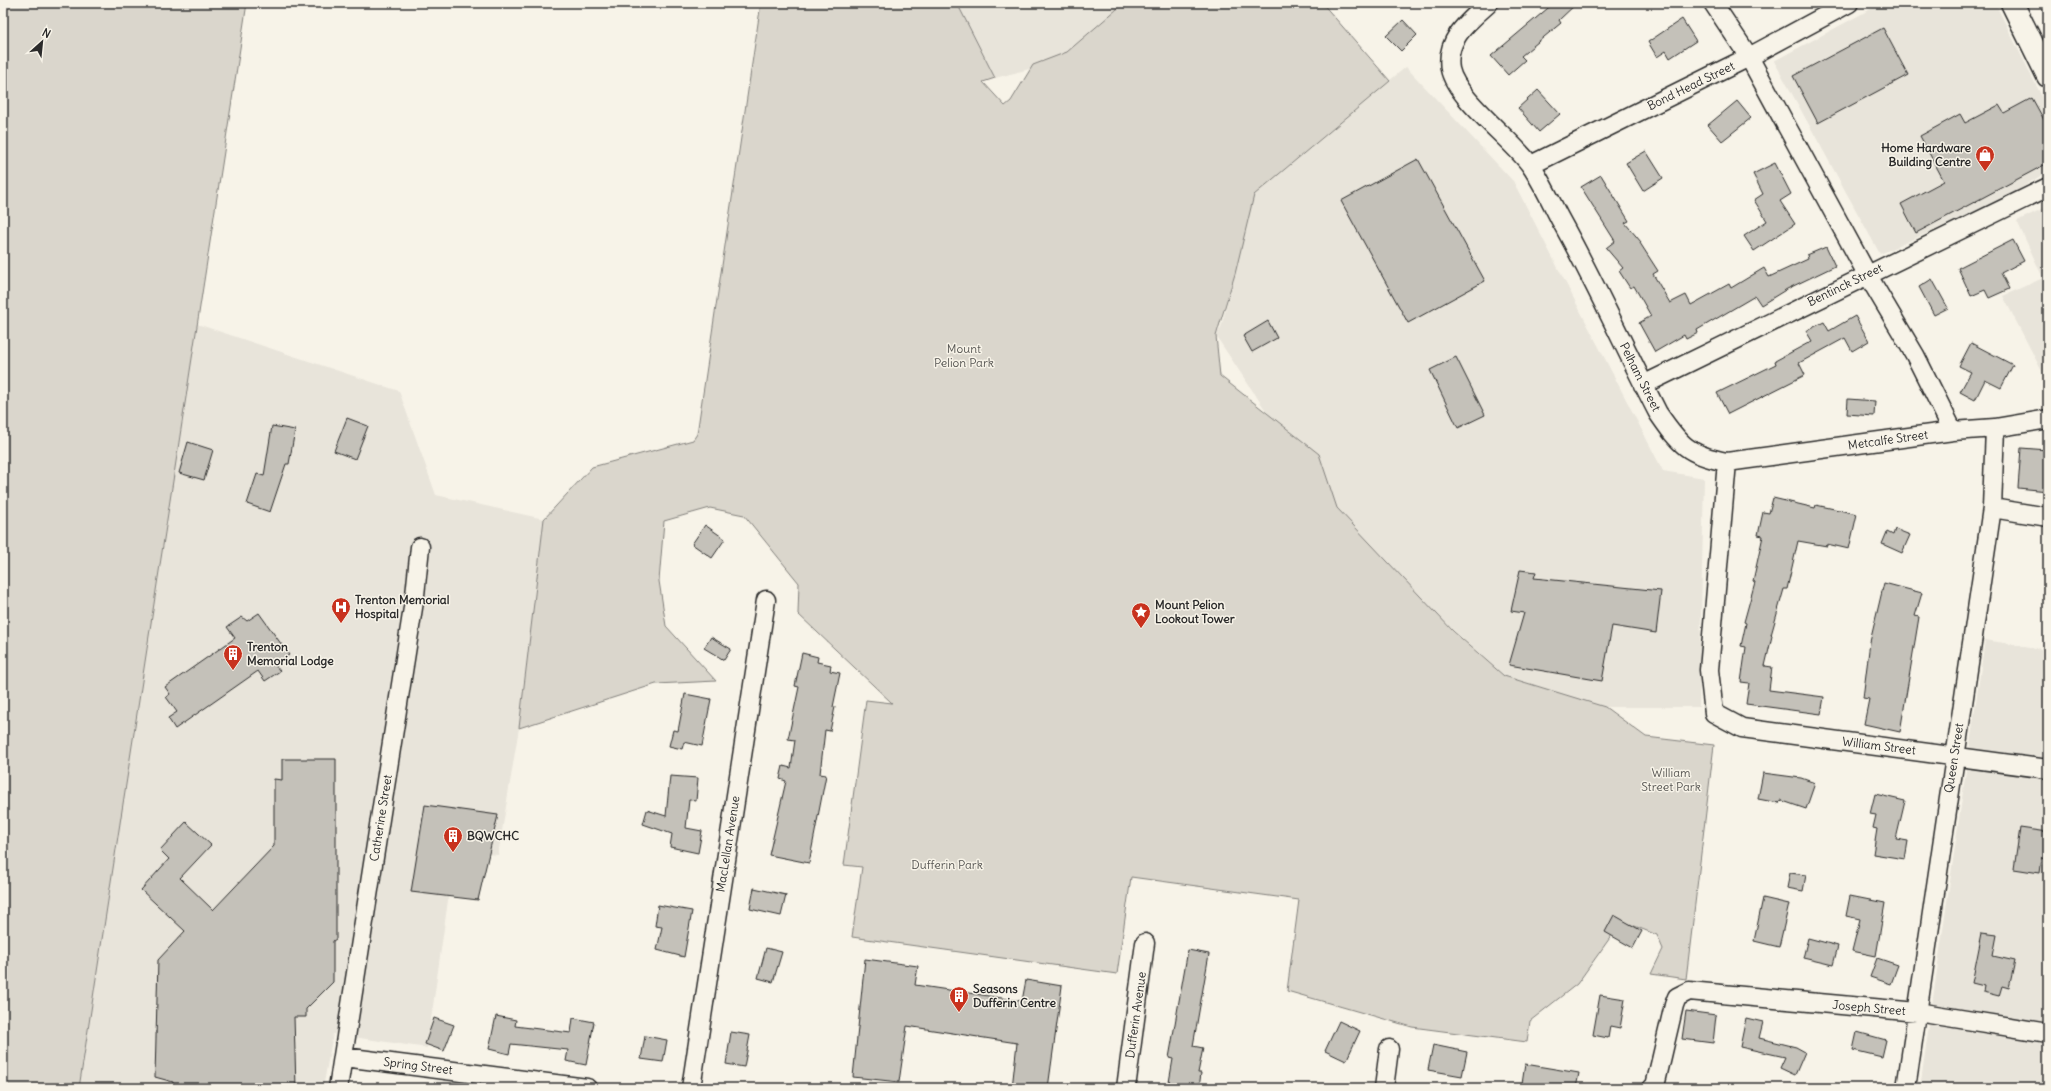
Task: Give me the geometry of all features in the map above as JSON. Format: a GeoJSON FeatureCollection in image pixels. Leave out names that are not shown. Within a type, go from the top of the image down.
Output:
{"type":"FeatureCollection","features":[{"type":"Feature","properties":{"kind":"main road"},"geometry":{"type":"LineString","coordinates":[[2012,3],[2048,76]]}},
{"type":"Feature","properties":{"kind":"street","name":"Pelham Street"},"geometry":{"type":"LineString","coordinates":[[1489,3],[1462,27],[1450,48],[1450,70],[1461,89],[1497,131],[1531,165],[1573,242],[1643,385],[1658,413],[1674,436],[1688,450],[1709,459],[1727,462]]}},
{"type":"Feature","properties":{"kind":"street"},"geometry":{"type":"LineString","coordinates":[[1713,3],[1749,57],[1867,274],[1915,355],[1952,431]]}},
{"type":"Feature","properties":{"kind":"street","name":"Bond Head Street"},"geometry":{"type":"LineString","coordinates":[[1531,165],[1749,57],[1849,3]]}},
{"type":"Feature","properties":{"kind":"street","name":"Bentinck Street"},"geometry":{"type":"LineString","coordinates":[[1643,385],[1867,274],[2048,187]]}},
{"type":"Feature","properties":{"kind":"street","name":"Metcalfe Street"},"geometry":{"type":"LineString","coordinates":[[1727,462],[1952,431],[1995,428],[2048,419]]}},
{"type":"Feature","properties":{"kind":"street","name":"Queen Street"},"geometry":{"type":"LineString","coordinates":[[1906,1088],[1992,508],[1995,428]]}},
{"type":"Feature","properties":{"kind":"street","name":"William Street"},"geometry":{"type":"LineString","coordinates":[[1727,462],[1709,670],[1714,713],[1742,728],[2048,769]]}},
{"type":"Feature","properties":{"kind":"street"},"geometry":{"type":"LineString","coordinates":[[1992,508],[2048,517]]}},
{"type":"Feature","properties":{"kind":"street","name":"Catherine Street"},"geometry":{"type":"LineString","coordinates":[[338,1088],[415,595],[420,547]]}},
{"type":"Feature","properties":{"kind":"street","name":"MacLellan Avenue"},"geometry":{"type":"LineString","coordinates":[[691,1088],[766,600]]}},
{"type":"Feature","properties":{"kind":"street","name":"Dufferin Avenue"},"geometry":{"type":"LineString","coordinates":[[1126,1088],[1145,943]]}},
{"type":"Feature","properties":{"kind":"street","name":"Joseph Street"},"geometry":{"type":"LineString","coordinates":[[1652,1088],[1655,1086],[1674,1004],[1678,997],[1689,992],[1917,1012],[2048,1033]]}},
{"type":"Feature","properties":{"kind":"street"},"geometry":{"type":"LineString","coordinates":[[1384,1088],[1389,1048]]}},
{"type":"Feature","properties":{"kind":"street","name":"Spring Street"},"geometry":{"type":"LineString","coordinates":[[344,1057],[587,1088]]}},
{"type":"Feature","properties":{"kind":"shaded area"},"geometry":{"type":"Polygon","coordinates":[[[957,3],[1322,3],[1389,81],[1406,67],[1513,181],[1663,471],[1704,478],[1699,707],[1605,707],[1504,676],[1349,535],[1216,336],[1221,327],[1235,274],[1056,62],[995,78],[957,3]]]}},
{"type":"Feature","properties":{"kind":"shaded area"},"geometry":{"type":"Polygon","coordinates":[[[1882,3],[1995,3],[2048,109],[2048,171],[2006,198],[1880,254],[1774,61],[1882,3]]]}},
{"type":"Feature","properties":{"kind":"shaded area"},"geometry":{"type":"Polygon","coordinates":[[[2048,206],[2048,383],[2003,296],[2043,278],[2017,221],[2048,206]]]}},
{"type":"Feature","properties":{"kind":"shaded area","name":"Trenton Memorial Hospital"},"geometry":{"type":"Polygon","coordinates":[[[197,324],[399,391],[436,495],[544,519],[519,728],[498,855],[455,851],[427,1048],[333,1034],[323,1088],[79,1088],[197,324]]]}},
{"type":"Feature","properties":{"kind":"shaded area"},"geometry":{"type":"Polygon","coordinates":[[[1985,640],[2048,650],[2048,1088],[1920,1088],[1985,640]]]}},
{"type":"Feature","properties":{"kind":"green space"},"geometry":{"type":"Polygon","coordinates":[[[3,3],[247,3],[79,1088],[3,1088],[3,3]]]}},
{"type":"Feature","properties":{"kind":"green space","name":"Mount Pelion Park"},"geometry":{"type":"Polygon","coordinates":[[[761,3],[957,3],[995,78],[983,82],[1005,106],[1011,101],[1033,65],[1067,52],[1124,3],[1322,3],[1390,81],[1254,195],[1235,274],[1216,336],[1220,376],[1319,454],[1337,508],[1453,631],[1504,676],[1605,707],[1646,737],[1714,745],[1686,979],[1651,974],[1663,949],[1657,935],[1622,921],[1577,984],[1530,1021],[1527,1042],[1412,1027],[1287,991],[1299,900],[1131,877],[1117,974],[852,937],[862,867],[844,865],[866,700],[892,703],[798,614],[799,583],[744,515],[710,508],[664,521],[659,581],[666,626],[716,681],[656,684],[519,728],[544,519],[592,467],[693,440],[697,434],[761,3]]]}},
{"type":"Feature","properties":{"kind":"building"},"geometry":{"type":"Polygon","coordinates":[[[1554,3],[1577,3],[1559,20],[1561,23],[1521,56],[1525,60],[1508,75],[1491,56],[1554,3]]]}},
{"type":"Feature","properties":{"kind":"building"},"geometry":{"type":"Polygon","coordinates":[[[1682,19],[1696,41],[1670,58],[1666,51],[1657,57],[1648,42],[1682,19]]]}},
{"type":"Feature","properties":{"kind":"building"},"geometry":{"type":"Polygon","coordinates":[[[1403,20],[1417,35],[1401,51],[1386,36],[1403,20]]]}},
{"type":"Feature","properties":{"kind":"building"},"geometry":{"type":"Polygon","coordinates":[[[1883,28],[1908,75],[1818,123],[1793,76],[1883,28]]]}},
{"type":"Feature","properties":{"kind":"building"},"geometry":{"type":"Polygon","coordinates":[[[1538,90],[1560,114],[1539,132],[1518,108],[1538,90]]]}},
{"type":"Feature","properties":{"kind":"building","name":"Home Hardware Building Centre"},"geometry":{"type":"Polygon","coordinates":[[[2032,98],[2048,127],[2048,163],[1916,233],[1901,204],[1944,181],[1920,136],[1960,114],[1965,123],[1999,105],[2004,113],[2032,98]]]}},
{"type":"Feature","properties":{"kind":"building"},"geometry":{"type":"Polygon","coordinates":[[[1737,101],[1751,118],[1722,141],[1708,125],[1737,101]]]}},
{"type":"Feature","properties":{"kind":"building"},"geometry":{"type":"Polygon","coordinates":[[[1646,151],[1663,178],[1643,191],[1626,163],[1646,151]]]}},
{"type":"Feature","properties":{"kind":"building"},"geometry":{"type":"Polygon","coordinates":[[[1418,159],[1485,281],[1408,323],[1341,201],[1418,159]]]}},
{"type":"Feature","properties":{"kind":"building"},"geometry":{"type":"Polygon","coordinates":[[[1775,163],[1791,194],[1780,201],[1795,224],[1754,251],[1744,236],[1767,221],[1754,200],[1763,194],[1753,174],[1775,163]]]}},
{"type":"Feature","properties":{"kind":"building"},"geometry":{"type":"Polygon","coordinates":[[[1601,175],[1629,221],[1625,223],[1641,242],[1640,243],[1658,271],[1653,274],[1670,303],[1686,295],[1691,305],[1729,284],[1731,288],[1764,268],[1769,277],[1808,259],[1807,255],[1826,247],[1835,266],[1787,289],[1761,305],[1755,296],[1697,330],[1698,333],[1686,339],[1684,335],[1655,352],[1639,323],[1651,316],[1634,286],[1630,288],[1619,271],[1623,268],[1606,248],[1615,241],[1581,187],[1601,175]]]}},
{"type":"Feature","properties":{"kind":"building"},"geometry":{"type":"Polygon","coordinates":[[[2013,240],[2024,261],[2001,273],[2009,289],[1989,298],[1985,290],[1971,296],[1958,268],[2013,240]]]}},
{"type":"Feature","properties":{"kind":"building"},"geometry":{"type":"Polygon","coordinates":[[[1932,279],[1948,308],[1934,315],[1919,287],[1932,279]]]}},
{"type":"Feature","properties":{"kind":"building"},"geometry":{"type":"Polygon","coordinates":[[[1855,316],[1869,341],[1852,351],[1845,338],[1799,363],[1805,375],[1728,414],[1717,393],[1776,364],[1775,361],[1812,341],[1806,331],[1824,322],[1829,331],[1855,316]]]}},
{"type":"Feature","properties":{"kind":"building"},"geometry":{"type":"Polygon","coordinates":[[[1268,321],[1277,338],[1252,352],[1243,336],[1268,321]]]}},
{"type":"Feature","properties":{"kind":"building"},"geometry":{"type":"Polygon","coordinates":[[[1971,343],[2013,365],[2001,388],[1985,380],[1975,400],[1960,392],[1971,372],[1959,366],[1971,343]]]}},
{"type":"Feature","properties":{"kind":"building"},"geometry":{"type":"Polygon","coordinates":[[[1456,357],[1485,415],[1458,428],[1430,370],[1456,357]]]}},
{"type":"Feature","properties":{"kind":"building"},"geometry":{"type":"Polygon","coordinates":[[[1848,399],[1875,401],[1874,416],[1847,414],[1848,399]]]}},
{"type":"Feature","properties":{"kind":"building"},"geometry":{"type":"Polygon","coordinates":[[[347,418],[368,426],[355,459],[334,451],[347,418]]]}},
{"type":"Feature","properties":{"kind":"building"},"geometry":{"type":"Polygon","coordinates":[[[272,426],[295,430],[289,464],[286,464],[270,512],[247,504],[257,474],[264,476],[272,426]]]}},
{"type":"Feature","properties":{"kind":"building"},"geometry":{"type":"Polygon","coordinates":[[[188,442],[213,450],[204,480],[179,473],[188,442]]]}},
{"type":"Feature","properties":{"kind":"building"},"geometry":{"type":"Polygon","coordinates":[[[2021,448],[2048,450],[2048,491],[2018,488],[2021,448]]]}},
{"type":"Feature","properties":{"kind":"building"},"geometry":{"type":"Polygon","coordinates":[[[1773,498],[1815,508],[1816,505],[1857,514],[1849,549],[1827,544],[1827,546],[1798,541],[1787,589],[1784,589],[1771,635],[1765,666],[1772,667],[1769,690],[1824,697],[1821,714],[1746,704],[1749,683],[1741,682],[1746,647],[1741,646],[1746,623],[1744,622],[1755,582],[1753,581],[1763,536],[1758,535],[1763,512],[1769,513],[1773,498]]]}},
{"type":"Feature","properties":{"kind":"building"},"geometry":{"type":"Polygon","coordinates":[[[705,525],[725,539],[712,558],[692,544],[705,525]]]}},
{"type":"Feature","properties":{"kind":"building"},"geometry":{"type":"Polygon","coordinates":[[[1895,529],[1910,535],[1902,553],[1882,544],[1887,532],[1893,535],[1895,529]]]}},
{"type":"Feature","properties":{"kind":"building"},"geometry":{"type":"Polygon","coordinates":[[[1520,570],[1536,572],[1534,578],[1661,591],[1656,633],[1612,626],[1602,681],[1509,665],[1524,613],[1511,611],[1520,570]]]}},
{"type":"Feature","properties":{"kind":"building"},"geometry":{"type":"Polygon","coordinates":[[[1884,583],[1922,593],[1915,616],[1919,617],[1900,732],[1864,724],[1869,699],[1863,698],[1870,642],[1884,583]]]}},
{"type":"Feature","properties":{"kind":"building","name":"Trenton Memorial Lodge"},"geometry":{"type":"Polygon","coordinates":[[[259,613],[289,655],[275,665],[280,671],[265,681],[258,671],[175,729],[168,718],[177,712],[166,697],[170,694],[165,687],[235,638],[227,627],[242,617],[247,621],[259,613]]]}},
{"type":"Feature","properties":{"kind":"building"},"geometry":{"type":"Polygon","coordinates":[[[711,637],[731,649],[724,660],[704,648],[711,637]]]}},
{"type":"Feature","properties":{"kind":"building"},"geometry":{"type":"Polygon","coordinates":[[[802,653],[818,657],[817,662],[831,665],[830,671],[840,673],[830,731],[825,730],[820,774],[826,775],[809,863],[769,855],[786,781],[780,779],[783,766],[791,768],[795,740],[788,739],[799,687],[795,686],[802,653]]]}},
{"type":"Feature","properties":{"kind":"building"},"geometry":{"type":"Polygon","coordinates":[[[685,694],[711,699],[702,746],[684,742],[682,749],[669,746],[673,730],[678,731],[685,694]]]}},
{"type":"Feature","properties":{"kind":"building"},"geometry":{"type":"Polygon","coordinates":[[[282,759],[336,759],[336,939],[333,941],[333,982],[306,1009],[306,1017],[294,1017],[296,1088],[173,1088],[173,1082],[155,1077],[158,960],[185,931],[141,890],[169,859],[160,850],[186,822],[211,845],[180,878],[213,910],[274,846],[274,779],[282,780],[282,759]]]}},
{"type":"Feature","properties":{"kind":"building"},"geometry":{"type":"Polygon","coordinates":[[[1763,773],[1801,778],[1815,783],[1806,809],[1780,800],[1779,803],[1758,799],[1763,773]]]}},
{"type":"Feature","properties":{"kind":"building"},"geometry":{"type":"Polygon","coordinates":[[[670,776],[698,778],[696,801],[689,800],[686,828],[702,831],[698,853],[670,847],[672,834],[643,824],[647,810],[666,816],[670,776]]]}},
{"type":"Feature","properties":{"kind":"building"},"geometry":{"type":"Polygon","coordinates":[[[1875,794],[1905,801],[1896,839],[1908,841],[1905,859],[1873,854],[1877,829],[1873,828],[1876,815],[1870,814],[1875,794]]]}},
{"type":"Feature","properties":{"kind":"building","name":"BQWCHC"},"geometry":{"type":"Polygon","coordinates":[[[425,805],[498,815],[478,900],[411,892],[425,805]]]}},
{"type":"Feature","properties":{"kind":"building"},"geometry":{"type":"Polygon","coordinates":[[[2020,828],[2048,832],[2048,859],[2042,858],[2040,873],[2014,869],[2020,828]]]}},
{"type":"Feature","properties":{"kind":"building"},"geometry":{"type":"Polygon","coordinates":[[[1790,873],[1806,875],[1803,891],[1787,888],[1790,873]]]}},
{"type":"Feature","properties":{"kind":"building"},"geometry":{"type":"Polygon","coordinates":[[[754,888],[786,895],[781,916],[750,909],[754,888]]]}},
{"type":"Feature","properties":{"kind":"building"},"geometry":{"type":"Polygon","coordinates":[[[1850,896],[1885,903],[1876,956],[1852,951],[1860,919],[1846,916],[1850,896]]]}},
{"type":"Feature","properties":{"kind":"building"},"geometry":{"type":"Polygon","coordinates":[[[1763,898],[1789,904],[1779,947],[1754,941],[1763,898]]]}},
{"type":"Feature","properties":{"kind":"building"},"geometry":{"type":"Polygon","coordinates":[[[658,905],[692,911],[684,957],[657,950],[662,927],[655,926],[658,905]]]}},
{"type":"Feature","properties":{"kind":"building"},"geometry":{"type":"Polygon","coordinates":[[[1614,915],[1642,931],[1633,948],[1605,932],[1614,915]]]}},
{"type":"Feature","properties":{"kind":"building"},"geometry":{"type":"Polygon","coordinates":[[[1982,933],[1997,935],[1993,956],[2015,961],[2009,988],[2002,986],[1999,996],[1983,992],[1984,986],[1972,983],[1982,933]]]}},
{"type":"Feature","properties":{"kind":"building"},"geometry":{"type":"Polygon","coordinates":[[[1808,938],[1838,946],[1833,965],[1803,958],[1808,938]]]}},
{"type":"Feature","properties":{"kind":"building"},"geometry":{"type":"Polygon","coordinates":[[[766,948],[782,952],[773,982],[758,978],[766,948]]]}},
{"type":"Feature","properties":{"kind":"building"},"geometry":{"type":"Polygon","coordinates":[[[1188,950],[1209,954],[1193,1046],[1203,1048],[1198,1073],[1201,1073],[1199,1088],[1168,1088],[1173,1059],[1169,1058],[1188,950]]]}},
{"type":"Feature","properties":{"kind":"building"},"geometry":{"type":"Polygon","coordinates":[[[1877,958],[1898,965],[1891,984],[1870,977],[1877,958]]]}},
{"type":"Feature","properties":{"kind":"building","name":"Seasons Dufferin Centre"},"geometry":{"type":"Polygon","coordinates":[[[865,959],[918,966],[915,985],[1022,1001],[1026,980],[1062,986],[1048,1088],[1012,1088],[1017,1043],[907,1026],[899,1082],[853,1077],[865,959]]]}},
{"type":"Feature","properties":{"kind":"building"},"geometry":{"type":"Polygon","coordinates":[[[1600,995],[1625,999],[1620,1028],[1610,1026],[1608,1038],[1593,1035],[1600,995]]]}},
{"type":"Feature","properties":{"kind":"building"},"geometry":{"type":"Polygon","coordinates":[[[1686,1011],[1716,1015],[1713,1043],[1682,1039],[1686,1011]]]}},
{"type":"Feature","properties":{"kind":"building"},"geometry":{"type":"Polygon","coordinates":[[[496,1016],[516,1020],[515,1026],[571,1033],[573,1018],[594,1022],[586,1065],[566,1061],[568,1050],[511,1044],[509,1054],[489,1049],[496,1016]]]}},
{"type":"Feature","properties":{"kind":"building"},"geometry":{"type":"Polygon","coordinates":[[[434,1018],[454,1025],[444,1051],[425,1044],[434,1018]]]}},
{"type":"Feature","properties":{"kind":"building"},"geometry":{"type":"Polygon","coordinates":[[[1746,1018],[1763,1022],[1759,1038],[1796,1047],[1805,1052],[1795,1075],[1780,1068],[1785,1057],[1740,1047],[1746,1018]]]}},
{"type":"Feature","properties":{"kind":"building"},"geometry":{"type":"Polygon","coordinates":[[[1339,1021],[1360,1031],[1346,1061],[1325,1051],[1339,1021]]]}},
{"type":"Feature","properties":{"kind":"building"},"geometry":{"type":"Polygon","coordinates":[[[731,1032],[750,1035],[744,1067],[726,1064],[731,1032]]]}},
{"type":"Feature","properties":{"kind":"building"},"geometry":{"type":"Polygon","coordinates":[[[1857,1032],[1886,1040],[1882,1057],[1853,1050],[1857,1032]]]}},
{"type":"Feature","properties":{"kind":"building"},"geometry":{"type":"Polygon","coordinates":[[[645,1036],[667,1040],[663,1062],[641,1059],[645,1036]]]}},
{"type":"Feature","properties":{"kind":"building"},"geometry":{"type":"Polygon","coordinates":[[[1433,1045],[1467,1052],[1462,1076],[1428,1070],[1433,1045]]]}},
{"type":"Feature","properties":{"kind":"building"},"geometry":{"type":"Polygon","coordinates":[[[1525,1064],[1579,1073],[1576,1088],[1544,1088],[1522,1084],[1525,1064]]]}},
{"type":"Feature","properties":{"kind":"place","name":"Home Hardware Building Centre"},"geometry":{"type":"Point","coordinates":[1985,172]}},
{"type":"Feature","properties":{"kind":"place","name":"Trenton Memorial Hospital"},"geometry":{"type":"Point","coordinates":[341,624]}},
{"type":"Feature","properties":{"kind":"place","name":"Mount Pelion Lookout Tower"},"geometry":{"type":"Point","coordinates":[1141,629]}},
{"type":"Feature","properties":{"kind":"place","name":"Trenton Memorial Lodge"},"geometry":{"type":"Point","coordinates":[233,671]}},
{"type":"Feature","properties":{"kind":"place","name":"BQWCHC"},"geometry":{"type":"Point","coordinates":[453,853]}},
{"type":"Feature","properties":{"kind":"place","name":"Seasons Dufferin Centre"},"geometry":{"type":"Point","coordinates":[959,1013]}},
{"type":"Feature","properties":{"kind":"park label","name":"William Street Park"},"geometry":{"type":"Point","coordinates":[1671,780]}},
{"type":"Feature","properties":{"kind":"park label","name":"Dufferin Park"},"geometry":{"type":"Point","coordinates":[947,865]}}]}
